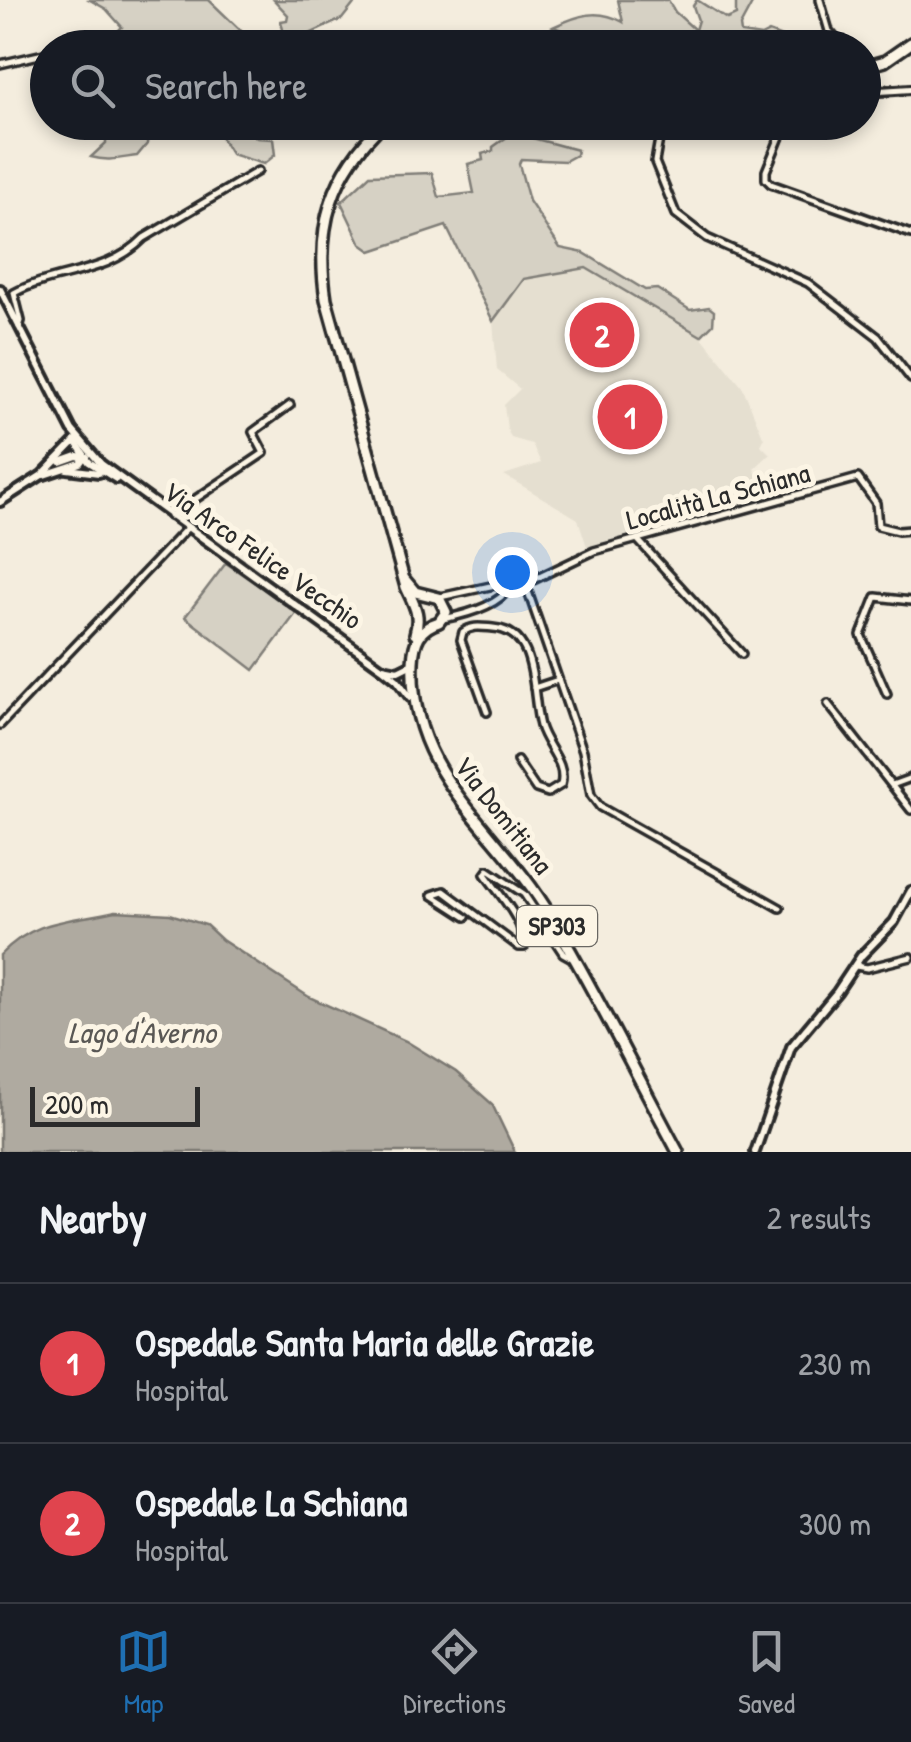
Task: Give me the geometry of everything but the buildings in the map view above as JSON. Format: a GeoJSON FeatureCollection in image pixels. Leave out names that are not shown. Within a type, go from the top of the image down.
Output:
{"type":"FeatureCollection","features":[{"type":"Feature","properties":{"kind":"main road"},"geometry":{"type":"LineString","coordinates":[[881,62],[911,43]]}},
{"type":"Feature","properties":{"kind":"main road"},"geometry":{"type":"LineString","coordinates":[[368,140],[340,180],[329,205],[320,266],[330,316],[405,580],[418,617],[430,624],[443,619],[446,612],[440,598],[415,592],[405,580]]}},
{"type":"Feature","properties":{"kind":"main road"},"geometry":{"type":"LineString","coordinates":[[418,617],[425,596]]}},
{"type":"Feature","properties":{"kind":"main road","name":"Via Domitiana"},"geometry":{"type":"LineString","coordinates":[[418,617],[407,677],[410,696],[438,770],[533,888],[678,1152]]}},
{"type":"Feature","properties":{"kind":"main road","name":"Via Domitiana"},"geometry":{"type":"LineString","coordinates":[[417,714],[407,677],[414,646],[430,624]]}},
{"type":"Feature","properties":{"kind":"street"},"geometry":{"type":"LineString","coordinates":[[820,0],[829,30]]}},
{"type":"Feature","properties":{"kind":"street"},"geometry":{"type":"LineString","coordinates":[[0,64],[30,57]]}},
{"type":"Feature","properties":{"kind":"street"},"geometry":{"type":"LineString","coordinates":[[881,91],[911,89]]}},
{"type":"Feature","properties":{"kind":"street"},"geometry":{"type":"LineString","coordinates":[[659,140],[655,162],[676,214],[706,238],[808,282],[878,338],[911,379]]}},
{"type":"Feature","properties":{"kind":"street"},"geometry":{"type":"LineString","coordinates":[[779,140],[766,171],[771,184],[911,234]]}},
{"type":"Feature","properties":{"kind":"street"},"geometry":{"type":"LineString","coordinates":[[19,327],[14,293],[86,272],[132,250],[144,238],[258,171]]}},
{"type":"Feature","properties":{"kind":"street"},"geometry":{"type":"LineString","coordinates":[[0,290],[72,430],[118,479]]}},
{"type":"Feature","properties":{"kind":"street"},"geometry":{"type":"LineString","coordinates":[[170,516],[264,453],[253,432],[290,405]]}},
{"type":"Feature","properties":{"kind":"street"},"geometry":{"type":"LineString","coordinates":[[72,430],[85,456],[108,476]]}},
{"type":"Feature","properties":{"kind":"street"},"geometry":{"type":"LineString","coordinates":[[0,502],[65,461],[75,441]]}},
{"type":"Feature","properties":{"kind":"street"},"geometry":{"type":"LineString","coordinates":[[84,446],[85,456]]}},
{"type":"Feature","properties":{"kind":"street"},"geometry":{"type":"LineString","coordinates":[[42,475],[65,461],[85,456],[101,464]]}},
{"type":"Feature","properties":{"kind":"street"},"geometry":{"type":"LineString","coordinates":[[65,461],[118,479]]}},
{"type":"Feature","properties":{"kind":"street","name":"Località La Schiana"},"geometry":{"type":"LineString","coordinates":[[440,598],[447,593],[495,585],[509,588],[580,556],[858,478],[876,504],[878,526],[911,530]]}},
{"type":"Feature","properties":{"kind":"street","name":"Via Arco Felice Vecchio"},"geometry":{"type":"LineString","coordinates":[[118,479],[382,668],[407,677]]}},
{"type":"Feature","properties":{"kind":"street"},"geometry":{"type":"LineString","coordinates":[[0,726],[188,528]]}},
{"type":"Feature","properties":{"kind":"street"},"geometry":{"type":"LineString","coordinates":[[638,539],[742,654]]}},
{"type":"Feature","properties":{"kind":"street"},"geometry":{"type":"LineString","coordinates":[[525,583],[583,751],[591,795],[600,807],[780,908]]}},
{"type":"Feature","properties":{"kind":"street","name":"Località La Schiana"},"geometry":{"type":"LineString","coordinates":[[443,619],[496,600],[506,595],[509,588]]}},
{"type":"Feature","properties":{"kind":"street"},"geometry":{"type":"LineString","coordinates":[[887,694],[861,635],[876,597],[911,601]]}},
{"type":"Feature","properties":{"kind":"street"},"geometry":{"type":"LineString","coordinates":[[487,712],[461,640],[467,628],[507,629],[516,636],[527,655],[541,728],[562,771],[561,785],[548,793],[536,789],[517,760]]}},
{"type":"Feature","properties":{"kind":"street"},"geometry":{"type":"LineString","coordinates":[[382,668],[407,677]]}},
{"type":"Feature","properties":{"kind":"street"},"geometry":{"type":"LineString","coordinates":[[534,688],[558,680]]}},
{"type":"Feature","properties":{"kind":"street"},"geometry":{"type":"LineString","coordinates":[[828,704],[911,810]]}},
{"type":"Feature","properties":{"kind":"street"},"geometry":{"type":"LineString","coordinates":[[892,785],[911,778]]}},
{"type":"Feature","properties":{"kind":"street"},"geometry":{"type":"LineString","coordinates":[[466,918],[432,895],[444,890],[519,948],[524,947],[525,940],[486,874],[488,870],[524,894],[564,953],[575,960]]}},
{"type":"Feature","properties":{"kind":"street"},"geometry":{"type":"LineString","coordinates":[[755,1152],[791,1047],[861,956],[894,922],[911,891]]}},
{"type":"Feature","properties":{"kind":"street"},"geometry":{"type":"LineString","coordinates":[[856,966],[868,968],[911,957]]}},
{"type":"Feature","properties":{"kind":"shaded area"},"geometry":{"type":"Polygon","coordinates":[[[90,0],[209,0],[240,30],[119,30],[122,27],[106,9],[90,0]]]}},
{"type":"Feature","properties":{"kind":"shaded area"},"geometry":{"type":"Polygon","coordinates":[[[274,0],[357,0],[342,19],[318,30],[283,30],[281,21],[287,20],[288,15],[274,0]]]}},
{"type":"Feature","properties":{"kind":"shaded area"},"geometry":{"type":"Polygon","coordinates":[[[618,0],[668,0],[695,30],[553,27],[588,15],[605,15],[623,22],[618,0]]]}},
{"type":"Feature","properties":{"kind":"shaded area"},"geometry":{"type":"Polygon","coordinates":[[[697,0],[727,19],[736,15],[736,0],[754,0],[741,30],[695,30],[698,20],[693,6],[697,0]]]}},
{"type":"Feature","properties":{"kind":"shaded area"},"geometry":{"type":"Polygon","coordinates":[[[147,140],[137,156],[91,157],[106,143],[147,140]]]}},
{"type":"Feature","properties":{"kind":"shaded area"},"geometry":{"type":"Polygon","coordinates":[[[223,140],[273,140],[275,155],[264,164],[231,154],[223,140]]]}},
{"type":"Feature","properties":{"kind":"shaded area"},"geometry":{"type":"Polygon","coordinates":[[[503,140],[540,140],[577,150],[576,155],[565,161],[521,159],[519,164],[529,201],[560,248],[584,253],[645,290],[657,289],[690,310],[709,307],[714,311],[713,324],[701,336],[586,268],[524,279],[493,321],[446,226],[371,251],[361,244],[341,202],[370,175],[432,173],[439,197],[474,193],[468,164],[483,160],[482,154],[493,151],[503,140]]]}},
{"type":"Feature","properties":{"kind":"shaded area"},"geometry":{"type":"Polygon","coordinates":[[[586,268],[701,336],[743,388],[764,439],[761,445],[770,454],[754,469],[760,480],[767,479],[774,500],[587,547],[578,519],[504,475],[541,463],[532,444],[511,438],[507,429],[504,405],[520,389],[497,370],[493,321],[524,279],[586,268]]]}},
{"type":"Feature","properties":{"kind":"shaded area"},"geometry":{"type":"Polygon","coordinates":[[[226,563],[297,612],[254,670],[185,617],[226,563]]]}},
{"type":"Feature","properties":{"kind":"water","name":"Lago d'Averno"},"geometry":{"type":"Polygon","coordinates":[[[116,911],[170,914],[206,925],[222,940],[309,997],[406,1041],[456,1072],[492,1104],[515,1152],[0,1152],[0,955],[40,928],[116,911]]]}},
{"type":"Feature","properties":{"kind":"place","name":"Ospedale La Schiana"},"geometry":{"type":"Point","coordinates":[602,335]}},
{"type":"Feature","properties":{"kind":"place","name":"Ospedale Santa Maria delle Grazie"},"geometry":{"type":"Point","coordinates":[630,417]}}]}
